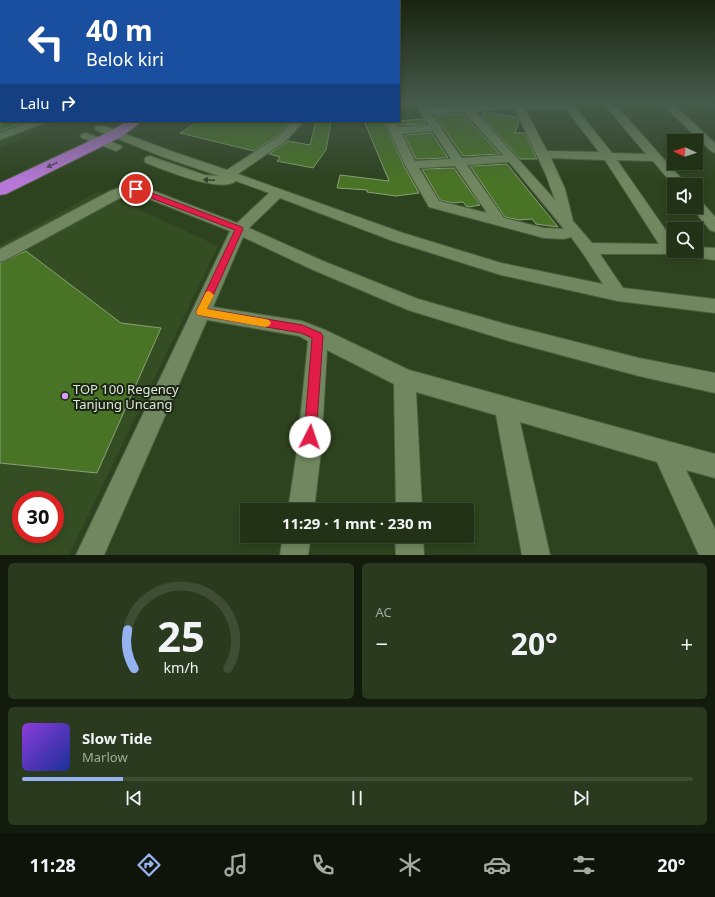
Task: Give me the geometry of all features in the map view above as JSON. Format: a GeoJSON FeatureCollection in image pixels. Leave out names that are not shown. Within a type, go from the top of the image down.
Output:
{"type":"FeatureCollection","features":[{"type":"Feature","properties":{"kind":"highway"},"geometry":{"type":"LineString","coordinates":[[0,176],[75,143],[86,136],[107,131]]}},
{"type":"Feature","properties":{"kind":"highway"},"geometry":{"type":"LineString","coordinates":[[0,190],[107,131]]}},
{"type":"Feature","properties":{"kind":"street"},"geometry":{"type":"LineString","coordinates":[[0,137],[20,129]]}},
{"type":"Feature","properties":{"kind":"street"},"geometry":{"type":"LineString","coordinates":[[229,174],[284,138],[291,129]]}},
{"type":"Feature","properties":{"kind":"street"},"geometry":{"type":"LineString","coordinates":[[394,129],[411,165],[434,204],[544,233],[564,234],[570,227]]}},
{"type":"Feature","properties":{"kind":"street"},"geometry":{"type":"LineString","coordinates":[[436,129],[499,221]]}},
{"type":"Feature","properties":{"kind":"street"},"geometry":{"type":"LineString","coordinates":[[486,129],[588,248],[618,294]]}},
{"type":"Feature","properties":{"kind":"street"},"geometry":{"type":"LineString","coordinates":[[530,129],[543,154],[563,202],[570,227]]}},
{"type":"Feature","properties":{"kind":"street"},"geometry":{"type":"LineString","coordinates":[[587,129],[610,157],[667,237]]}},
{"type":"Feature","properties":{"kind":"street"},"geometry":{"type":"LineString","coordinates":[[632,129],[674,178]]}},
{"type":"Feature","properties":{"kind":"street"},"geometry":{"type":"LineString","coordinates":[[697,129],[709,139],[715,149]]}},
{"type":"Feature","properties":{"kind":"street"},"geometry":{"type":"LineString","coordinates":[[107,131],[167,154],[229,174],[398,237],[501,269],[618,294],[715,306]]}},
{"type":"Feature","properties":{"kind":"street"},"geometry":{"type":"LineString","coordinates":[[107,131],[203,179],[248,181]]}},
{"type":"Feature","properties":{"kind":"street"},"geometry":{"type":"LineString","coordinates":[[543,154],[658,158]]}},
{"type":"Feature","properties":{"kind":"street"},"geometry":{"type":"LineString","coordinates":[[411,165],[512,158]]}},
{"type":"Feature","properties":{"kind":"street"},"geometry":{"type":"LineString","coordinates":[[0,256],[115,194],[127,189],[136,189],[239,229],[317,265],[414,305],[509,333],[639,367],[715,383]]}},
{"type":"Feature","properties":{"kind":"street"},"geometry":{"type":"LineString","coordinates":[[90,555],[239,229],[278,192]]}},
{"type":"Feature","properties":{"kind":"street"},"geometry":{"type":"LineString","coordinates":[[703,212],[715,227]]}},
{"type":"Feature","properties":{"kind":"street"},"geometry":{"type":"LineString","coordinates":[[588,248],[667,250]]}},
{"type":"Feature","properties":{"kind":"street"},"geometry":{"type":"LineString","coordinates":[[703,253],[715,254]]}},
{"type":"Feature","properties":{"kind":"street"},"geometry":{"type":"LineString","coordinates":[[201,312],[302,329],[405,379],[715,466]]}},
{"type":"Feature","properties":{"kind":"street"},"geometry":{"type":"LineString","coordinates":[[302,503],[309,451],[318,336]]}},
{"type":"Feature","properties":{"kind":"street"},"geometry":{"type":"LineString","coordinates":[[405,379],[409,503]]}},
{"type":"Feature","properties":{"kind":"street"},"geometry":{"type":"LineString","coordinates":[[506,407],[536,555]]}},
{"type":"Feature","properties":{"kind":"street"},"geometry":{"type":"LineString","coordinates":[[665,452],[713,555]]}},
{"type":"Feature","properties":{"kind":"street"},"geometry":{"type":"LineString","coordinates":[[294,555],[296,543]]}},
{"type":"Feature","properties":{"kind":"street"},"geometry":{"type":"LineString","coordinates":[[409,543],[410,555]]}},
{"type":"Feature","properties":{"kind":"shaded area"},"geometry":{"type":"Polygon","coordinates":[[[0,129],[43,129],[0,148],[0,129]]]}},
{"type":"Feature","properties":{"kind":"shaded area"},"geometry":{"type":"Polygon","coordinates":[[[99,191],[218,246],[69,555],[0,555],[0,245],[99,191]]]}},
{"type":"Feature","properties":{"kind":"building"},"geometry":{"type":"Polygon","coordinates":[[[186,129],[284,129],[278,135],[254,151],[180,133],[186,129]]]}},
{"type":"Feature","properties":{"kind":"building"},"geometry":{"type":"Polygon","coordinates":[[[314,129],[330,129],[326,150],[313,168],[277,161],[280,157],[269,154],[288,141],[310,145],[314,129]]]}},
{"type":"Feature","properties":{"kind":"building"},"geometry":{"type":"Polygon","coordinates":[[[367,129],[388,129],[404,166],[419,193],[396,196],[367,192],[367,190],[337,188],[340,175],[389,181],[367,129]]]}},
{"type":"Feature","properties":{"kind":"building"},"geometry":{"type":"Polygon","coordinates":[[[444,129],[477,129],[500,154],[463,156],[444,129]]]}},
{"type":"Feature","properties":{"kind":"building"},"geometry":{"type":"Polygon","coordinates":[[[493,129],[516,129],[515,133],[525,133],[537,159],[520,159],[493,129]]]}},
{"type":"Feature","properties":{"kind":"building"},"geometry":{"type":"Polygon","coordinates":[[[432,133],[448,158],[416,159],[404,135],[432,133]]]}},
{"type":"Feature","properties":{"kind":"building"},"geometry":{"type":"Polygon","coordinates":[[[507,164],[558,227],[536,224],[532,219],[519,220],[505,217],[470,166],[507,164]]]}},
{"type":"Feature","properties":{"kind":"building"},"geometry":{"type":"Polygon","coordinates":[[[454,168],[480,205],[469,207],[463,202],[453,203],[440,200],[422,169],[454,168]]]}},
{"type":"Feature","properties":{"kind":"building","name":"TOP 100 Regency Tanjung Uncang"},"geometry":{"type":"Polygon","coordinates":[[[26,251],[121,323],[161,328],[97,473],[0,463],[0,263],[26,251]]]}},
{"type":"Feature","properties":{"kind":"slow traffic"},"geometry":{"type":"LineString","coordinates":[[209,295],[201,312],[265,323]]}},
{"type":"Feature","properties":{"kind":"place","name":"TOP 100 Regency Tanjung Uncang"},"geometry":{"type":"Point","coordinates":[65,396]}},
{"type":"Feature","properties":{"kind":"route"},"geometry":{"type":"LineString","coordinates":[[136,189],[239,229],[201,312],[302,329],[318,336],[310,437]]}}]}
